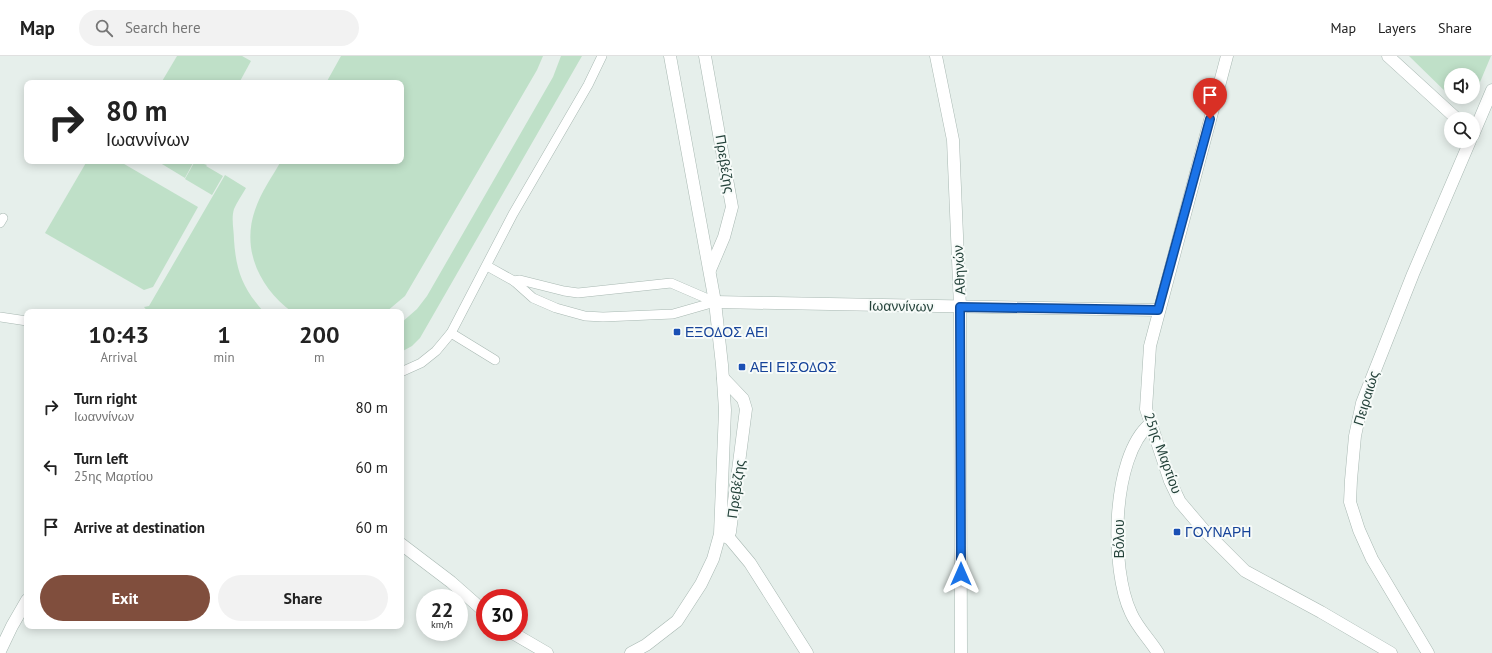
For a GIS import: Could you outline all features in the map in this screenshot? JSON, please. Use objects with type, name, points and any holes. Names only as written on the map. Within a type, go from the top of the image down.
[{"type":"street","name":"Πρεβέζης","points":[[670,56],[715,302],[725,410],[724,535],[750,563],[807,653]]},
{"type":"street","name":"Πρεβέζης","points":[[705,56],[732,207],[729,223],[710,270]]},
{"type":"street","name":"Αθηνών","points":[[936,56],[953,140],[960,307],[961,653]]},
{"type":"street","name":"25ης Μαρτίου","points":[[1227,56],[1158,310],[1150,346],[1146,409],[1150,424],[1170,481],[1180,502],[1228,555],[1245,571],[1321,612],[1391,653]]},
{"type":"street","points":[[1388,56],[1449,112]]},
{"type":"street","points":[[1480,118],[1492,90]]},
{"type":"street","name":"Πειραιώς","points":[[1428,653],[1372,559],[1359,530],[1350,502],[1351,473],[1355,436],[1362,403],[1467,148]]},
{"type":"street","name":"Ιωαννίνων","points":[[715,302],[1158,310]]},
{"type":"street","name":"Πρεβέζης","points":[[723,378],[743,398],[746,409],[730,532],[724,535]]},
{"type":"street","name":"Βόλου","points":[[1150,424],[1138,436],[1132,448],[1125,470],[1119,507],[1119,574],[1131,613],[1158,653]]},
{"type":"street","points":[[630,653],[646,645],[677,621],[701,584],[724,535]]},
{"type":"street","points":[[404,546],[451,582],[476,604]]},
{"type":"street","points":[[0,651],[24,605]]},
{"type":"street","points":[[526,641],[547,653]]},
{"type":"lane","points":[[404,371],[421,363],[436,351],[451,333],[513,214],[588,85],[602,56]]},
{"type":"lane","points":[[487,266],[514,281],[533,298],[556,308],[585,316],[603,317],[680,313],[715,302]]},
{"type":"lane","points":[[514,281],[520,280],[564,292],[578,293],[671,283],[715,302]]},
{"type":"lane","points":[[0,317],[24,321]]},
{"type":"lane","points":[[451,333],[496,360]]},
{"type":"green space","points":[[177,56],[242,56],[251,61],[241,80],[163,80]]},
{"type":"green space","points":[[341,56],[543,56],[537,70],[405,296],[390,309],[289,309],[271,292],[256,267],[252,254],[250,239],[251,225],[257,203],[279,164],[404,164],[404,80],[328,80]]},
{"type":"green space","points":[[561,56],[582,56],[420,338],[412,346],[404,350],[404,320],[417,309],[427,296],[553,77]]},
{"type":"green space","points":[[1409,56],[1491,56],[1480,82],[1480,68],[1444,68],[1444,90]]},
{"type":"green space","points":[[85,164],[124,164],[198,207],[153,287],[144,290],[45,233]]},
{"type":"green space","points":[[162,164],[192,164],[185,178]]},
{"type":"green space","points":[[193,164],[207,165],[206,166],[223,176],[212,195],[185,179]]},
{"type":"green space","points":[[225,175],[246,188],[235,206],[233,213],[235,251],[242,279],[261,309],[146,309],[144,307],[149,306]]},
{"type":"place","name":"ΕΞΟΔΟΣ ΑΕΙ","points":[[677,332]]},
{"type":"place","name":"ΑΕΙ ΕΙΣΟΔΟΣ","points":[[742,367]]},
{"type":"place","name":"ΓΟΥΝΑΡΗ","points":[[1177,532]]},
{"type":"route","points":[[961,574],[960,307],[1158,310],[1210,119]]}]
